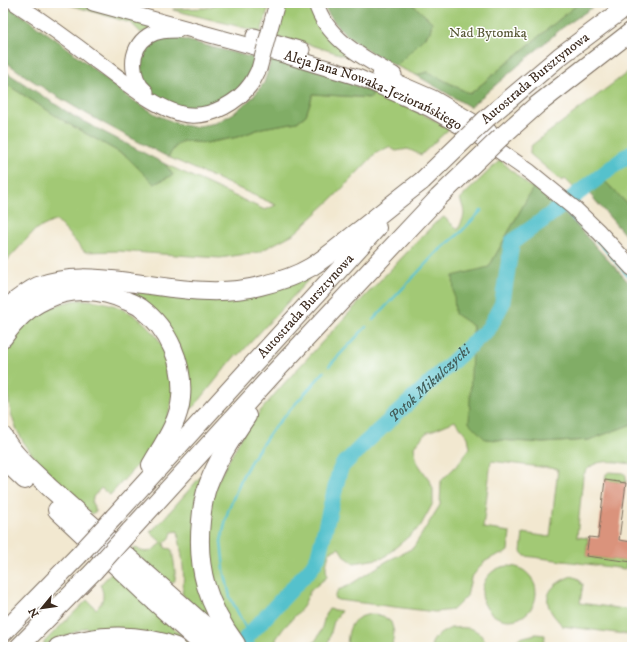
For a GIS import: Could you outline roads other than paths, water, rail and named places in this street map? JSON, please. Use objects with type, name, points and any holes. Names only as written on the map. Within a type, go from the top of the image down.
[{"type":"highway","name":"Autostrada Bursztynowa","points":[[3,633],[78,556],[319,290],[422,181],[486,119],[570,48],[631,3]]},
{"type":"highway","name":"Autostrada Bursztynowa","points":[[20,647],[94,571],[274,373],[438,198],[500,138],[537,105],[632,31]]},
{"type":"highway","points":[[3,310],[19,297],[37,287],[54,281],[72,278],[95,278],[202,291],[235,290],[259,287],[272,283],[310,267],[333,252],[422,181]]},
{"type":"highway","points":[[3,338],[14,322],[27,311],[45,300],[69,292],[95,291],[118,297],[140,307],[159,325],[173,347],[180,372],[181,398],[178,414],[138,490]]},
{"type":"highway","points":[[238,647],[225,629],[214,608],[206,587],[200,562],[199,537],[202,510],[207,486],[218,462],[274,373]]},
{"type":"highway","points":[[3,436],[8,445],[22,461],[229,647]]},
{"type":"highway","points":[[3,459],[143,591],[205,647]]},
{"type":"highway","points":[[58,647],[75,641],[118,636],[144,638],[176,647]]},
{"type":"main road","points":[[15,3],[133,89],[158,104],[174,111],[190,115],[210,113],[227,106],[241,96],[251,84],[259,69],[277,3]]},
{"type":"main road","name":"Aleja Jana Nowaka-Jeziorańskiego","points":[[93,3],[284,55],[360,78],[430,109],[482,138],[530,172],[555,186]]},
{"type":"main road","name":"Aleja Jana Nowaka-Jeziorańskiego","points":[[129,3],[280,43],[363,68],[433,98],[487,129],[534,163],[555,186],[632,253]]},
{"type":"main road","points":[[316,3],[319,13],[336,38],[363,57],[433,98]]},
{"type":"main road","points":[[158,104],[141,88],[135,77],[133,66],[134,56],[138,47],[147,37],[160,31],[191,30]]},
{"type":"main road","name":"Aleja Jana Nowaka-Jeziorańskiego","points":[[588,215],[632,268]]},
{"type":"waterway","name":"Potok Mikulczycki","points":[[246,638],[312,567],[318,557],[342,466],[489,328],[502,304],[512,242],[632,152]]},
{"type":"waterway","points":[[560,207],[600,244],[632,281]]},
{"type":"waterway","points":[[373,320],[436,253],[459,234],[482,210]]},
{"type":"waterway","points":[[329,366],[366,327]]},
{"type":"waterway","points":[[249,635],[230,597],[224,570],[221,541],[228,511],[242,477],[252,459],[272,430],[324,372]]},
{"type":"waterway","points":[[248,636],[256,647]]},
{"type":"park label","name":"Nad Bytomką","points":[[488,33]]}]
